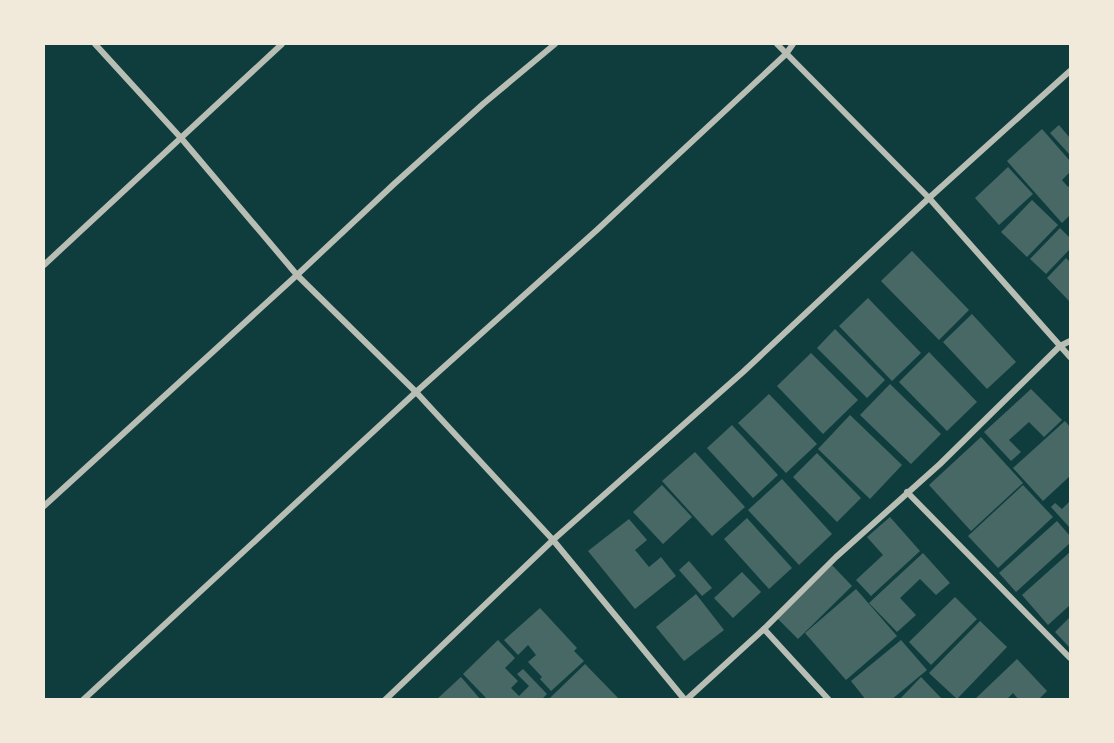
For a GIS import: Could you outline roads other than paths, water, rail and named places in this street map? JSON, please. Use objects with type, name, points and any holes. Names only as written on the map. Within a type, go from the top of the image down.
[{"type":"street","points":[[95,44],[181,138],[297,275],[416,392],[553,540],[686,699],[764,629],[836,557],[940,464],[1060,346],[1071,341]]},
{"type":"street","points":[[44,265],[282,44]]},
{"type":"street","points":[[44,506],[394,184],[483,104],[555,44]]},
{"type":"street","points":[[777,44],[929,198],[1071,357]]},
{"type":"street","points":[[83,699],[416,392],[598,229],[786,54],[793,44]]},
{"type":"street","points":[[385,699],[553,540],[743,372],[929,198],[1071,71]]},
{"type":"street","points":[[907,492],[1071,658]]},
{"type":"street","points":[[764,629],[829,699]]}]
